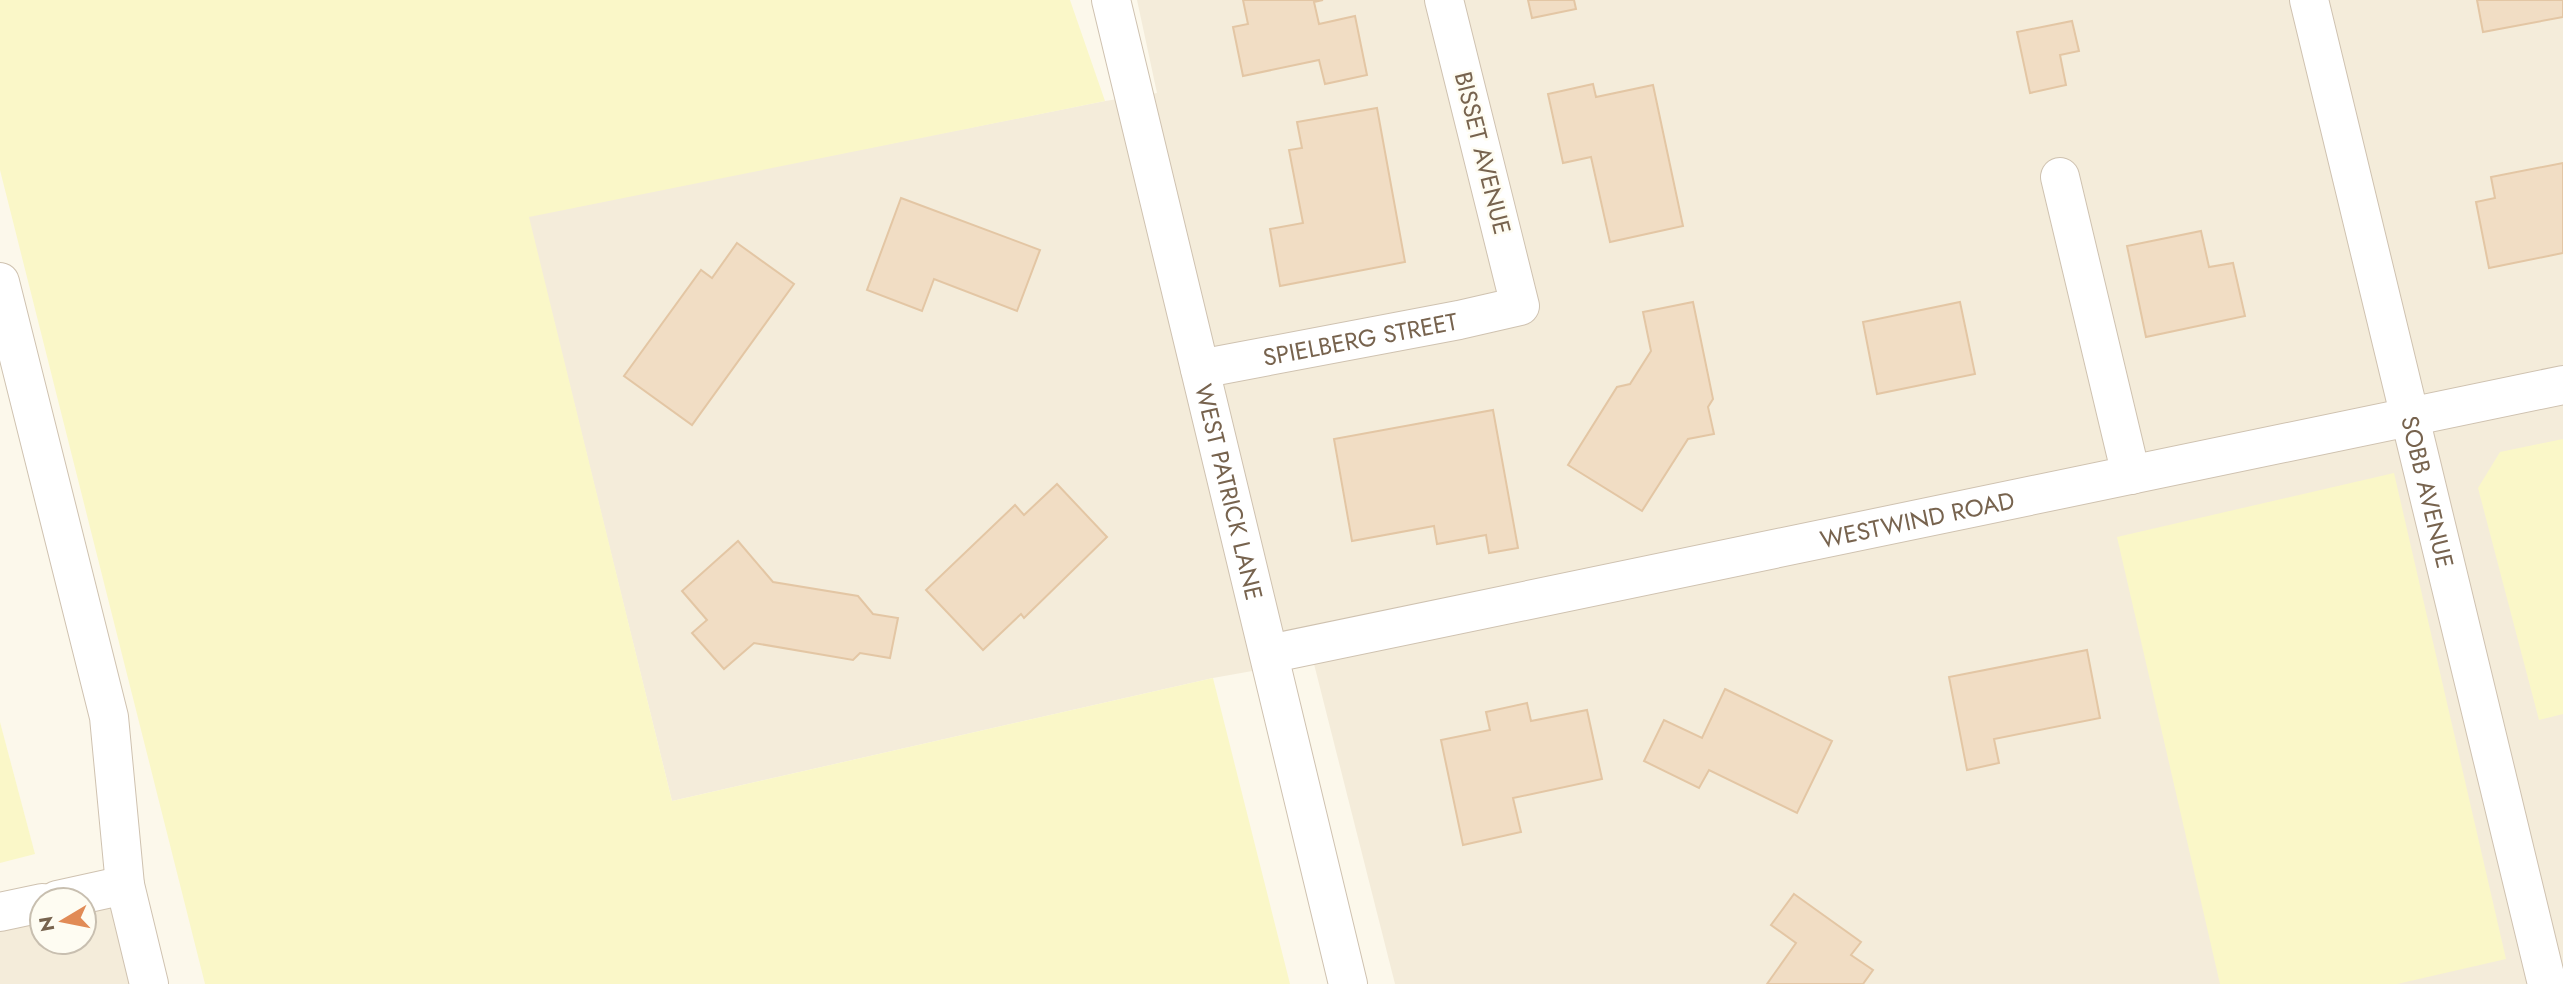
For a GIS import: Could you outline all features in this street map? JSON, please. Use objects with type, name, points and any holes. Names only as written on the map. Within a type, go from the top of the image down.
[{"type":"street","name":"WEST PATRICK LANE","points":[[1111,0],[1348,984]]},
{"type":"street","name":"BISSET AVENUE","points":[[1444,0],[1520,306]]},
{"type":"street","name":"SOBB AVENUE","points":[[2309,0],[2547,984]]},
{"type":"street","points":[[2060,177],[2131,475]]},
{"type":"street","points":[[0,282],[110,717],[125,885],[149,984]]},
{"type":"street","name":"SPIELBERG STREET","points":[[1200,369],[1520,306]]},
{"type":"street","name":"WESTWIND ROAD","points":[[1269,654],[2563,386]]},
{"type":"street","points":[[98,891],[125,885]]},
{"type":"street","points":[[0,912],[28,906]]},
{"type":"shaded area","points":[[1137,0],[2563,0],[2563,984],[1395,984],[1313,660],[1213,678],[672,801],[528,216],[1105,101],[1157,93]]},
{"type":"shaded area","points":[[125,885],[149,984],[0,984],[0,912],[28,906],[28,956],[98,956],[98,895]]},
{"type":"sand","points":[[0,0],[1070,0],[1105,101],[529,217],[672,801],[1213,678],[1290,984],[205,984],[0,170]]},
{"type":"sand","points":[[2563,439],[2563,714],[2539,720],[2478,488],[2500,452]]},
{"type":"sand","points":[[2394,473],[2506,959],[2397,984],[2220,984],[2117,537]]},
{"type":"sand","points":[[0,722],[35,854],[0,863]]},
{"type":"building","points":[[1243,0],[1323,0],[1314,2],[1319,24],[1355,16],[1367,75],[1325,84],[1319,60],[1243,76],[1233,27],[1248,24]]},
{"type":"building","points":[[1528,0],[1574,0],[1576,9],[1532,18]]},
{"type":"building","points":[[2477,0],[2563,0],[2563,17],[2483,32]]},
{"type":"building","points":[[2072,21],[2079,51],[2060,55],[2066,85],[2030,93],[2017,32]]},
{"type":"building","points":[[1593,84],[1596,97],[1653,85],[1683,226],[1610,242],[1591,157],[1563,163],[1548,94]]},
{"type":"building","points":[[1377,108],[1405,262],[1280,286],[1270,229],[1303,223],[1289,150],[1302,148],[1297,122]]},
{"type":"building","points":[[2563,163],[2563,253],[2489,268],[2476,202],[2495,198],[2491,177]]},
{"type":"building","points":[[901,198],[1040,250],[1017,311],[934,279],[922,311],[867,290]]},
{"type":"building","points":[[2201,231],[2209,267],[2233,263],[2245,316],[2146,337],[2127,246]]},
{"type":"building","points":[[737,243],[794,284],[692,425],[624,376],[701,270],[712,278]]},
{"type":"building","points":[[1693,302],[1713,399],[1708,407],[1714,434],[1688,439],[1642,511],[1568,465],[1617,387],[1630,384],[1651,351],[1643,312]]},
{"type":"building","points":[[1960,302],[1975,374],[1877,394],[1863,322]]},
{"type":"building","points":[[1493,410],[1518,548],[1489,553],[1486,535],[1437,544],[1434,526],[1352,541],[1334,439]]},
{"type":"building","points":[[1057,484],[1107,537],[1024,618],[1021,614],[983,650],[926,590],[1015,505],[1024,515]]},
{"type":"building","points":[[738,541],[773,582],[858,596],[873,614],[898,618],[890,658],[860,653],[853,660],[754,643],[724,669],[692,633],[707,620],[682,591]]},
{"type":"building","points":[[2087,650],[2100,718],[1994,739],[1999,763],[1967,770],[1949,677]]},
{"type":"building","points":[[1725,689],[1832,741],[1797,813],[1709,770],[1699,788],[1644,761],[1664,720],[1702,738]]},
{"type":"building","points":[[1527,703],[1531,721],[1587,710],[1602,779],[1513,798],[1521,832],[1463,845],[1441,740],[1490,730],[1486,712]]},
{"type":"building","points":[[1794,894],[1861,942],[1851,955],[1873,970],[1863,984],[1767,984],[1796,943],[1771,925]]}]
